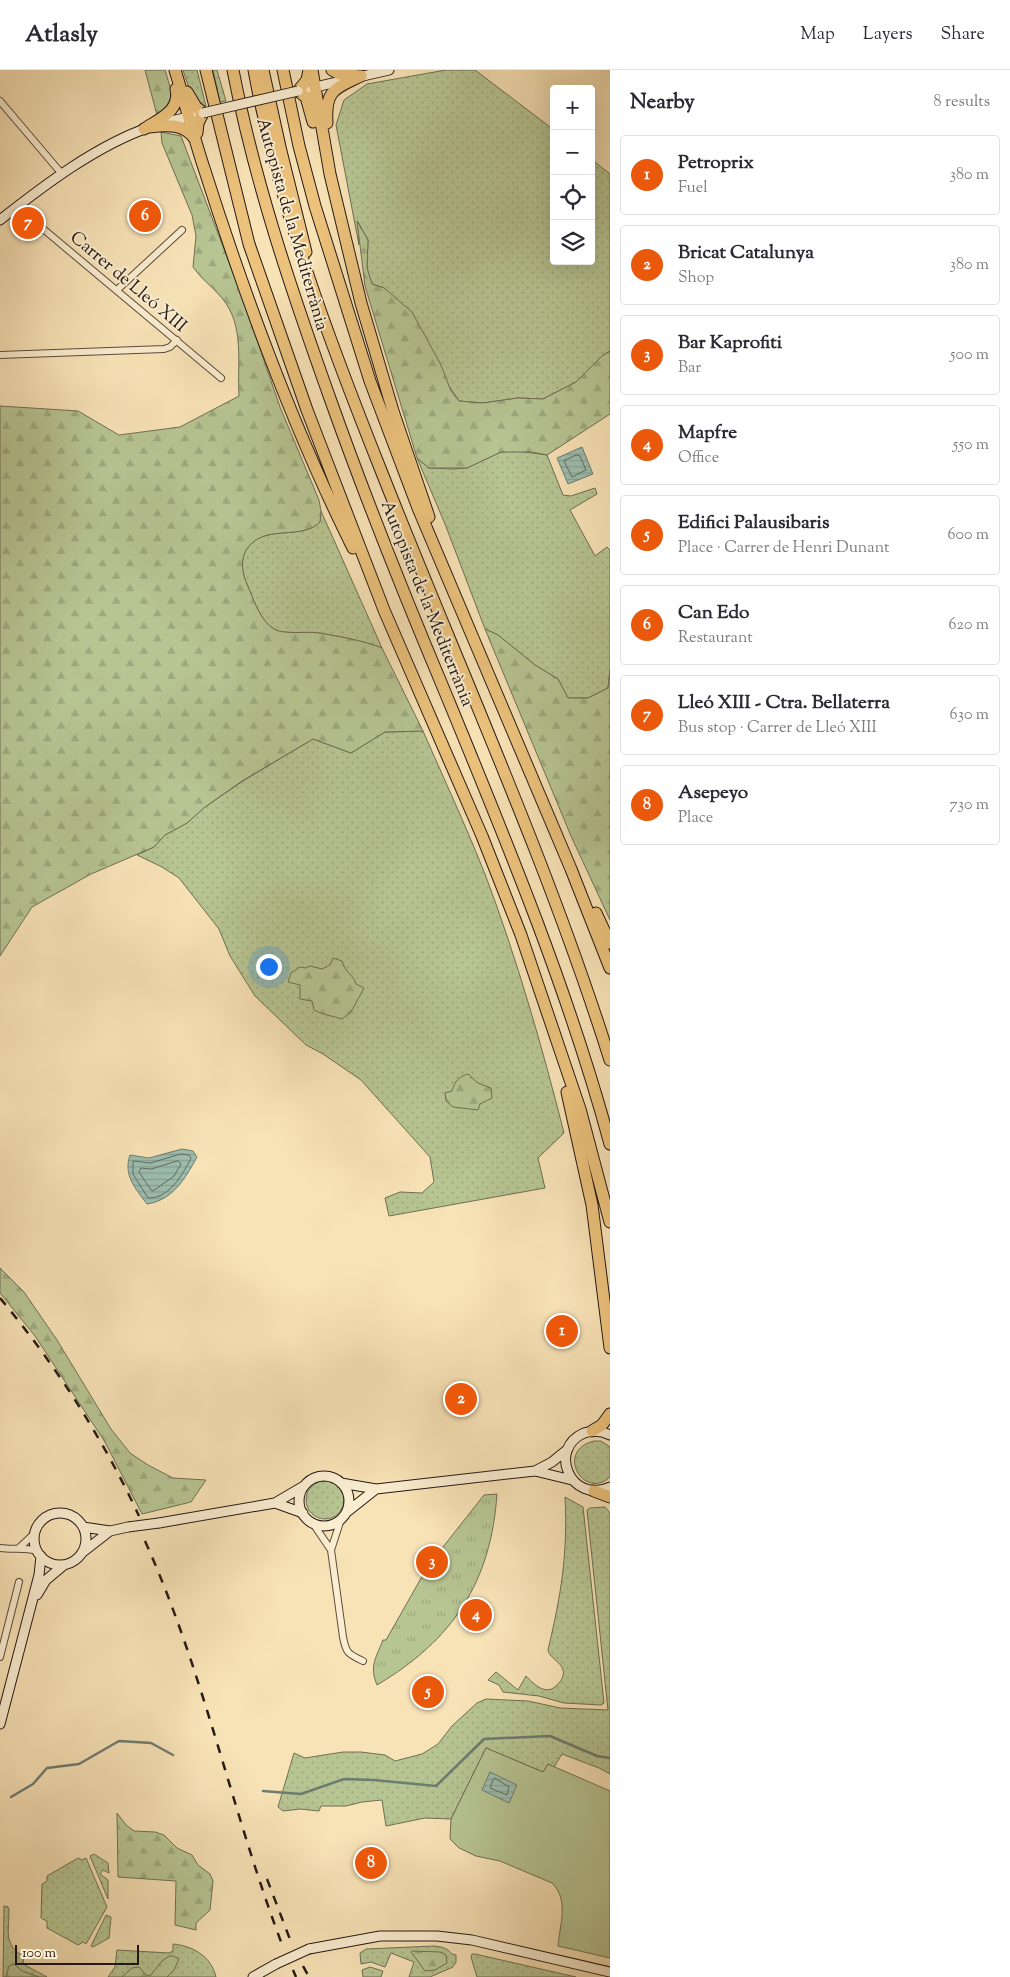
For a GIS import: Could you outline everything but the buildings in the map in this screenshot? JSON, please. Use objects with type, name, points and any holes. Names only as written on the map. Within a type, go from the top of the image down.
[{"type":"highway","points":[[175,70],[192,102],[203,113],[198,123],[198,146]]},
{"type":"highway","points":[[175,70],[198,146],[251,304],[291,410],[342,526],[384,610]]},
{"type":"highway","points":[[147,128],[175,107],[178,94],[175,70]]},
{"type":"highway","points":[[206,70],[249,244],[307,410],[384,610],[482,836],[540,988],[580,1109],[610,1222]]},
{"type":"highway","name":"Autopista de la Mediterrània","points":[[233,70],[250,145],[310,345],[387,553],[487,793],[532,909],[575,1028],[610,1144]]},
{"type":"highway","name":"Autopista de la Mediterrània","points":[[254,70],[280,182],[316,303],[404,528],[551,891],[610,1060]]},
{"type":"highway","points":[[263,70],[282,156],[302,230],[316,303]]},
{"type":"highway","points":[[283,70],[307,177],[356,339],[386,425],[442,565],[571,869],[610,968]]},
{"type":"highway","points":[[310,70],[339,216],[361,303],[393,411],[421,491],[442,565]]},
{"type":"highway","points":[[310,70],[307,80],[298,91],[304,94],[308,102],[325,175],[339,216]]},
{"type":"highway","points":[[332,70],[340,74],[361,76]]},
{"type":"highway","points":[[330,174],[326,114],[328,98],[334,90],[361,76]]},
{"type":"highway","points":[[147,128],[179,126],[192,135],[198,146]]},
{"type":"highway","points":[[571,869],[593,906],[610,943]]},
{"type":"highway","points":[[540,988],[568,1096],[592,1205],[610,1348]]},
{"type":"highway","points":[[592,1431],[602,1425],[610,1414]]},
{"type":"highway","points":[[594,1491],[610,1497]]},
{"type":"street","points":[[0,220],[62,174],[102,150],[147,128],[203,113],[389,70]]},
{"type":"street","points":[[0,101],[62,174]]},
{"type":"street","name":"Carrer de Lleó XIII","points":[[17,207],[221,378]]},
{"type":"street","points":[[117,290],[182,230]]},
{"type":"street","points":[[0,355],[164,349],[170,347],[177,340]]},
{"type":"street","points":[[534,1471],[552,1462],[568,1449],[578,1437],[592,1431],[610,1435]]},
{"type":"street","points":[[568,1449],[566,1464],[572,1480]]},
{"type":"street","points":[[83,1527],[110,1531],[275,1503],[304,1486],[312,1479],[323,1476],[332,1477],[341,1483],[376,1489],[534,1471],[572,1480],[581,1487],[594,1491],[610,1487]]},
{"type":"street","points":[[341,1483],[349,1496],[349,1506],[332,1550],[345,1649],[363,1661]]},
{"type":"street","points":[[303,1513],[300,1500],[304,1486]]},
{"type":"street","points":[[312,1522],[327,1526],[344,1516],[376,1489]]},
{"type":"street","points":[[275,1503],[303,1513],[312,1522],[332,1550]]},
{"type":"street","points":[[0,1548],[13,1550],[19,1548],[35,1533],[43,1520],[56,1514],[70,1516],[83,1527],[86,1540],[82,1553]]},
{"type":"street","points":[[32,1604],[46,1580],[64,1565],[75,1560],[110,1531]]},
{"type":"street","points":[[0,1724],[39,1575],[39,1554],[34,1540],[35,1533]]},
{"type":"street","points":[[19,1548],[39,1554],[51,1564],[64,1565]]},
{"type":"street","points":[[0,1657],[19,1582]]},
{"type":"street","points":[[253,1977],[309,1949],[380,1936],[409,1935],[451,1937],[610,1972]]},
{"type":"green space","points":[[145,70],[165,70],[169,84],[170,101],[168,106],[157,115]]},
{"type":"green space","points":[[183,70],[197,70],[206,106],[197,101],[188,86]]},
{"type":"green space","points":[[213,70],[217,70],[226,101],[220,102]]},
{"type":"green space","points":[[446,70],[475,70],[550,127],[550,265],[595,265],[595,162],[610,174],[610,351],[602,356],[576,382],[543,399],[518,398],[483,403],[459,401],[384,288],[372,284],[367,268],[368,240],[358,222],[359,245],[336,125],[344,100],[367,84]]},
{"type":"green space","points":[[161,132],[181,136],[241,294],[280,407],[319,500],[320,522],[313,527],[257,539],[244,553],[242,563],[245,579],[254,602],[265,621],[278,631],[319,633],[382,648],[423,731],[385,732],[351,753],[313,739],[242,781],[205,807],[187,823],[165,835],[154,847],[91,874],[32,907],[0,956],[0,406],[78,411],[119,435],[180,427],[239,396],[238,345],[234,320],[222,298],[193,267],[196,236],[192,215],[162,143]]},
{"type":"green space","points":[[357,221],[368,240],[367,268],[372,284],[384,288],[412,312],[441,365],[451,391],[459,401],[483,403],[518,398],[543,399],[576,382],[602,356],[610,351],[610,414],[547,455],[532,452],[501,452],[467,468],[429,468],[417,458],[365,286]]},
{"type":"green space","points":[[517,451],[547,455],[563,495],[571,496],[595,488],[597,494],[570,510],[595,556],[607,547],[610,550],[610,670],[608,688],[588,698],[568,698],[558,679],[535,665],[498,635],[485,629],[445,524],[417,458],[429,468],[467,468],[501,452]]},
{"type":"green space","points":[[321,511],[382,648],[319,633],[278,631],[265,621],[254,602],[245,579],[242,563],[244,553],[257,539],[313,527],[320,522]]},
{"type":"green space","points":[[485,629],[498,635],[535,665],[558,679],[568,698],[588,698],[608,688],[610,670],[610,920],[571,836]]},
{"type":"green space","points":[[423,731],[470,838],[497,906],[528,1003],[564,1133],[538,1158],[545,1188],[389,1216],[385,1198],[400,1192],[422,1193],[434,1182],[430,1157],[361,1080],[323,1054],[306,1045],[255,996],[230,956],[219,929],[179,878],[137,855],[154,847],[165,835],[187,823],[205,807],[243,781],[313,739],[351,753],[385,732]]},
{"type":"green space","points":[[333,958],[342,961],[356,984],[364,988],[351,1012],[342,1019],[314,1010],[312,1001],[300,999],[300,985],[288,982],[291,973],[300,967],[306,968],[310,966],[322,969],[330,965]]},
{"type":"green space","points":[[468,1074],[478,1083],[491,1088],[492,1098],[480,1104],[478,1110],[453,1107],[446,1101],[445,1093],[452,1091],[457,1080]]},
{"type":"green space","points":[[0,1268],[24,1292],[57,1340],[111,1429],[130,1453],[173,1478],[206,1480],[191,1502],[142,1514],[105,1442],[35,1336],[0,1293]]},
{"type":"green space","points":[[594,1441],[601,1441],[610,1447],[610,1477],[600,1483],[591,1483],[583,1479],[577,1472],[575,1463],[576,1454],[582,1446]]},
{"type":"green space","points":[[325,1481],[339,1486],[344,1500],[339,1514],[325,1519],[311,1514],[306,1500],[311,1486]]},
{"type":"green space","points":[[497,1494],[493,1526],[486,1555],[476,1581],[463,1606],[447,1628],[427,1649],[377,1685],[374,1667],[383,1640],[386,1640],[428,1566],[484,1495]]},
{"type":"green space","points":[[565,1497],[583,1507],[604,1703],[601,1705],[564,1703],[539,1696],[503,1692],[499,1685],[488,1680],[496,1672],[518,1690],[526,1676],[540,1688],[548,1690],[556,1686],[563,1677],[562,1668],[548,1650],[557,1611],[564,1556]]},
{"type":"green space","points":[[605,1507],[610,1513],[610,1774],[562,1754],[554,1767],[548,1764],[543,1772],[486,1748],[451,1819],[425,1818],[386,1826],[382,1800],[346,1806],[321,1806],[319,1811],[300,1809],[283,1811],[278,1807],[294,1753],[305,1758],[343,1752],[361,1752],[385,1755],[395,1761],[422,1754],[438,1744],[452,1726],[477,1703],[486,1699],[528,1701],[560,1708],[608,1710],[587,1510]]},
{"type":"green space","points":[[486,1748],[543,1772],[548,1764],[610,1791],[610,1958],[558,1946],[562,1904],[557,1889],[552,1883],[500,1861],[476,1856],[459,1848],[450,1839],[451,1819]]},
{"type":"green space","points":[[117,1813],[126,1825],[134,1831],[155,1832],[164,1835],[177,1848],[192,1855],[198,1865],[210,1874],[213,1881],[210,1910],[196,1923],[196,1930],[175,1925],[176,1881],[118,1877]]},
{"type":"green space","points":[[94,1854],[108,1863],[109,1873],[103,1870],[100,1874],[108,1880],[108,1899],[90,1856]]},
{"type":"green space","points":[[78,1858],[82,1860],[86,1858],[107,1907],[86,1944],[83,1942],[78,1945],[47,1928],[47,1921],[41,1918],[42,1884],[47,1881],[47,1876]]},
{"type":"green space","points":[[4,1906],[8,1907],[9,1910],[8,1931],[10,1942],[17,1952],[24,1957],[23,1964],[47,1977],[3,1977]]},
{"type":"green space","points":[[106,1915],[111,1917],[109,1938],[93,1947],[91,1946]]},
{"type":"green space","points":[[173,1944],[187,1947],[200,1953],[210,1963],[216,1977],[108,1977],[115,1967],[117,1950],[169,1953],[173,1951]]},
{"type":"green space","points":[[434,1946],[444,1948],[456,1955],[456,1962],[453,1967],[430,1977],[409,1977],[414,1962],[391,1953],[385,1967],[371,1962],[361,1964],[360,1953],[366,1949]]},
{"type":"green space","points":[[411,1952],[440,1952],[446,1955],[447,1963],[435,1970],[425,1971]]},
{"type":"green space","points":[[472,1954],[576,1977],[477,1977],[471,1957]]},
{"type":"green space","points":[[169,1956],[179,1959],[174,1970],[167,1977],[122,1977],[132,1968],[139,1967],[146,1975],[150,1976],[162,1961]]},
{"type":"green space","points":[[14,1964],[22,1971],[39,1977],[6,1977],[9,1966]]},
{"type":"green space","points":[[370,1967],[383,1971],[381,1977],[363,1977],[362,1970]]},
{"type":"water","points":[[582,447],[593,474],[568,484],[557,458]]},
{"type":"water","points":[[182,1149],[193,1151],[197,1157],[188,1173],[171,1193],[156,1202],[147,1204],[131,1181],[128,1169],[130,1155],[149,1158]]},
{"type":"water","points":[[490,1772],[517,1785],[509,1803],[482,1790]]},
{"type":"waterway","points":[[263,1791],[301,1794],[344,1779],[436,1786],[484,1739],[550,1736],[597,1756],[610,1758]]},
{"type":"waterway","points":[[11,1797],[33,1784],[47,1768],[79,1764],[119,1741],[151,1743],[173,1755]]},
{"type":"railway","points":[[0,1298],[40,1349],[77,1402],[110,1458],[139,1516]]},
{"type":"railway","points":[[145,1541],[184,1641],[248,1845],[283,1947]]},
{"type":"railway","points":[[267,1879],[291,1942]]},
{"type":"railway","points":[[303,1966],[309,1977]]},
{"type":"railway","points":[[293,1970],[296,1977]]},
{"type":"place","name":"Can Edo","points":[[145,216]]},
{"type":"place","name":"Lleó XIII - Ctra. Bellaterra","points":[[28,223]]},
{"type":"place","name":"Petroprix","points":[[562,1331]]},
{"type":"place","name":"Bricat Catalunya","points":[[461,1399]]},
{"type":"place","name":"Bar Kaprofiti","points":[[432,1562]]},
{"type":"place","name":"Mapfre","points":[[476,1615]]},
{"type":"place","name":"Edifici Palausibaris","points":[[428,1692]]},
{"type":"place","name":"Asepeyo","points":[[371,1863]]}]
